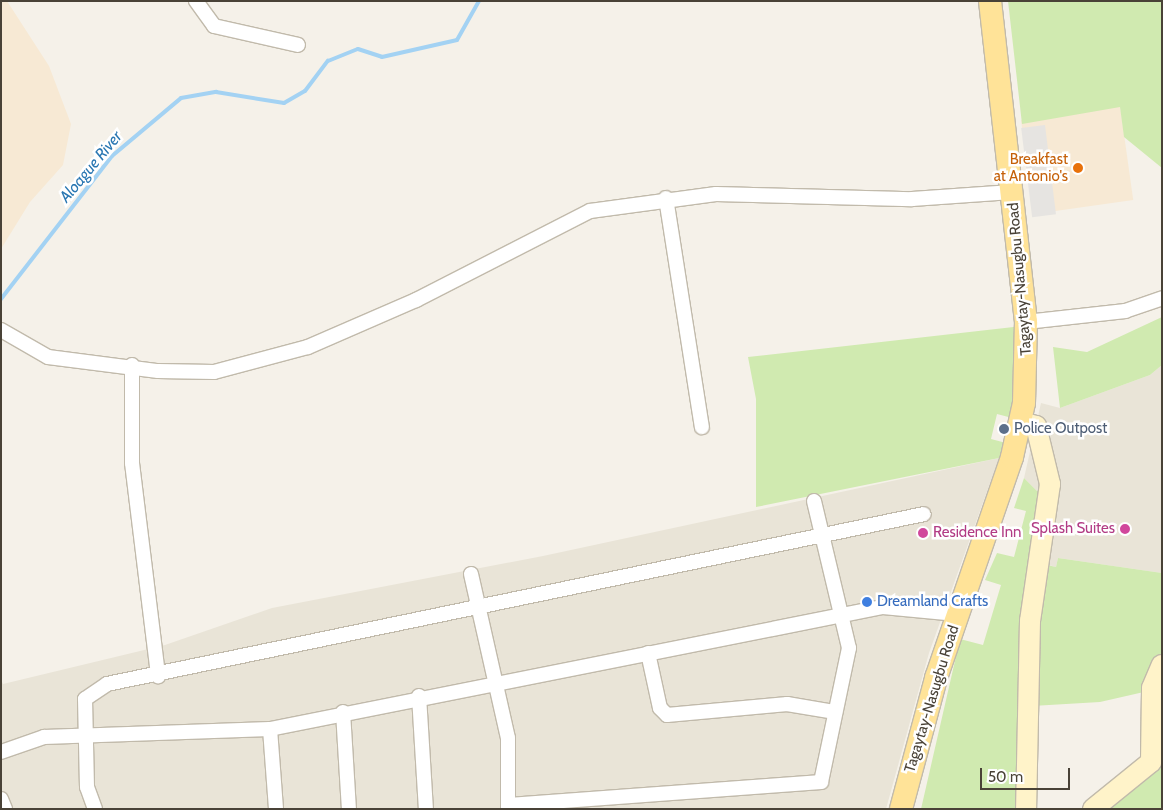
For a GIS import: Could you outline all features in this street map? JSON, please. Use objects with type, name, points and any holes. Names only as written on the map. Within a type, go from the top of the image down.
[{"type":"main road","name":"Tagaytay-Nasugbu Road","points":[[901,809],[957,614],[1021,422],[1026,322],[990,1]]},
{"type":"street","points":[[199,3],[214,26],[298,45]]},
{"type":"street","points":[[1,330],[48,357],[132,365],[158,371],[214,372],[262,362],[416,300],[590,211],[666,198],[716,194],[912,198],[1012,192]]},
{"type":"street","points":[[666,198],[702,427]]},
{"type":"street","points":[[1026,322],[1117,313],[1162,298]]},
{"type":"street","points":[[132,365],[132,463],[158,676]]},
{"type":"street","points":[[1021,422],[1036,426],[1050,484],[1030,621],[1026,809]]},
{"type":"street","points":[[471,574],[508,738],[508,807],[821,782],[835,712],[849,662],[824,537],[814,501]]},
{"type":"street","points":[[94,809],[87,787],[85,699],[107,684],[158,676],[478,607],[824,537],[924,514]]},
{"type":"street","points":[[1,752],[44,737],[270,729],[419,696],[904,605],[957,614]]},
{"type":"street","points":[[648,653],[660,708],[667,715],[787,704],[835,712]]},
{"type":"street","points":[[1093,809],[1151,762],[1152,688],[1162,664]]},
{"type":"street","points":[[419,696],[426,809]]},
{"type":"street","points":[[343,712],[349,809]]},
{"type":"street","points":[[270,729],[276,809]]},
{"type":"street","points":[[1,799],[5,809]]},
{"type":"shaded area","points":[[1,1],[7,1],[49,66],[71,124],[63,165],[30,202],[1,249]]},
{"type":"shaded area","name":"Breakfast at Antonio's","points":[[1120,106],[1133,200],[1034,214],[1021,120]]},
{"type":"shaded area","points":[[1045,125],[1056,214],[1032,217],[1021,128]]},
{"type":"shaded area","points":[[1162,365],[1162,573],[1058,558],[1056,567],[1034,561],[1046,486],[1037,491],[1024,478],[1041,403],[1060,408],[1150,375]]},
{"type":"shaded area","points":[[999,458],[929,653],[886,809],[1,809],[1,680],[3,684],[165,645],[272,608],[543,556]]},
{"type":"green space","points":[[1008,1],[1162,1],[1162,168],[1124,137],[1120,107],[1022,124]]},
{"type":"green space","points":[[1162,317],[1162,365],[1150,375],[1060,408],[1053,347],[1087,352]]},
{"type":"green space","points":[[1022,326],[1016,419],[997,414],[991,439],[1010,444],[999,458],[756,507],[756,399],[748,357]]},
{"type":"green space","points":[[1024,478],[1037,491],[1047,485],[1022,809],[921,809],[960,639],[983,645],[1001,585],[985,580],[997,553],[1014,557],[1026,511],[1014,508]]},
{"type":"green space","points":[[1058,558],[1162,573],[1162,809],[1094,809],[1145,764],[1157,689],[1100,702],[1032,706],[1047,565],[1056,567]]},
{"type":"waterway","name":"Aloague River","points":[[1,299],[112,156],[181,98],[216,92],[284,103],[305,91],[328,61],[358,49],[382,57],[457,40],[479,1]]},
{"type":"place","name":"Breakfast at Antonio's","points":[[1078,168]]},
{"type":"place","name":"Police Outpost","points":[[1004,429]]},
{"type":"place","name":"Splash Suites","points":[[1125,529]]},
{"type":"place","name":"Residence Inn","points":[[923,533]]},
{"type":"place","name":"Dreamland Crafts","points":[[867,602]]}]
